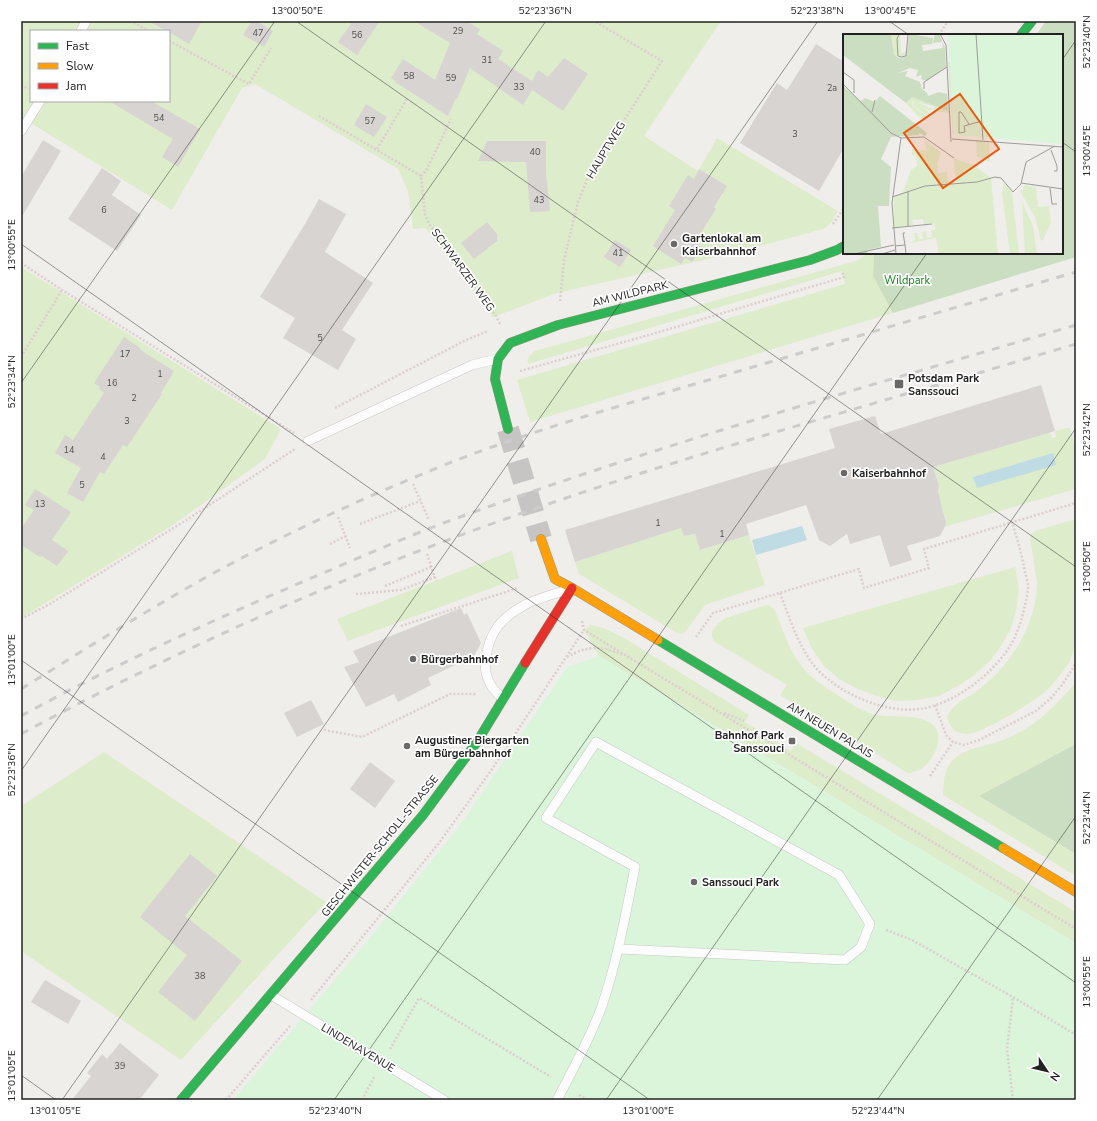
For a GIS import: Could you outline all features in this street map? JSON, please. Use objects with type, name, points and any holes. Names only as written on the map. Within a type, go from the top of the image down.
[{"type":"street","points":[[1022,34],[1032,21]]},
{"type":"street","name":"AM WILDPARK","points":[[508,429],[495,378],[498,359],[510,343],[558,325],[806,261],[843,247]]},
{"type":"street","points":[[541,539],[555,579],[572,588]]},
{"type":"street","name":"GESCHWISTER-SCHOLL-STRASSE","points":[[181,1100],[423,815],[477,742],[572,588]]},
{"type":"street","name":"AM NEUEN PALAIS","points":[[572,588],[1076,892]]},
{"type":"lane","points":[[82,30],[86,21]]},
{"type":"lane","points":[[21,131],[39,102]]},
{"type":"lane","points":[[308,441],[472,365],[498,359]]},
{"type":"lane","points":[[502,700],[492,687],[487,677],[485,665],[487,646],[493,633],[507,616],[524,605],[572,588]]},
{"type":"lane","points":[[557,1100],[588,1039],[602,1007],[618,949],[635,867],[546,818],[596,742],[839,876],[870,924],[862,947],[845,960],[618,949]]},
{"type":"lane","name":"LINDENAVENUE","points":[[271,995],[444,1100]]},
{"type":"path","points":[[130,21],[147,30]]},
{"type":"path","name":"HAUPTWEG","points":[[558,325],[564,260],[578,202],[589,175],[662,61],[594,21]]},
{"type":"path","points":[[941,34],[948,21]]},
{"type":"path","points":[[170,43],[249,84],[272,48]]},
{"type":"path","points":[[21,85],[30,90]]},
{"type":"path","points":[[377,149],[408,99]]},
{"type":"path","points":[[319,116],[421,176],[426,171],[451,119]]},
{"type":"path","name":"SCHWARZER WEG","points":[[421,176],[425,214],[429,224],[496,316],[501,326]]},
{"type":"path","points":[[21,263],[62,290],[308,441],[188,519],[50,604],[21,619]]},
{"type":"path","points":[[21,357],[62,290]]},
{"type":"path","points":[[333,409],[466,340],[494,329]]},
{"type":"path","points":[[291,431],[298,427]]},
{"type":"path","points":[[413,484],[429,520]]},
{"type":"path","points":[[360,524],[420,501]]},
{"type":"path","points":[[697,635],[713,613],[859,569],[864,588],[929,568],[924,549],[1076,503]]},
{"type":"path","points":[[338,517],[350,548]]},
{"type":"path","points":[[780,593],[802,647],[822,674],[835,684],[850,694],[867,702],[882,706],[920,709],[935,705],[970,688],[1000,660],[1012,642],[1020,624],[1028,586],[1024,565],[1012,522]]},
{"type":"path","points":[[330,544],[346,536]]},
{"type":"path","points":[[427,554],[436,581]]},
{"type":"path","points":[[385,586],[431,567]]},
{"type":"path","points":[[356,594],[401,590],[435,577]]},
{"type":"path","points":[[401,626],[518,588]]},
{"type":"path","points":[[580,616],[584,630],[1076,928]]},
{"type":"path","points":[[226,1100],[393,901],[439,843],[490,772],[584,630]]},
{"type":"path","points":[[565,658],[577,652],[594,648],[604,648],[632,658]]},
{"type":"path","points":[[935,705],[946,735],[953,742],[964,745],[979,740],[1036,711],[1050,699],[1062,685],[1076,662]]},
{"type":"path","points":[[324,730],[362,737],[450,694],[474,694],[502,700]]},
{"type":"path","points":[[717,710],[751,724]]},
{"type":"path","points":[[930,777],[953,742]]},
{"type":"path","points":[[870,924],[912,940],[1013,997],[1076,1035]]},
{"type":"path","points":[[1013,997],[1007,1049],[1013,1100]]},
{"type":"path","points":[[362,1100],[419,998],[588,1100]]},
{"type":"green space","points":[[21,21],[721,21],[644,136],[698,171],[717,138],[838,211],[831,223],[823,229],[730,254],[557,293],[493,317],[425,228],[413,229],[408,191],[398,169],[255,84],[242,88],[172,210],[29,122],[21,136]]},
{"type":"green space","name":"Wildpark","points":[[1046,21],[1076,21],[1076,257],[893,313],[873,276],[874,254],[1063,254],[1063,34],[1037,34]]},
{"type":"green space","points":[[866,254],[874,254],[873,276],[893,313],[530,422],[517,380],[845,284],[842,271],[528,364],[529,356],[535,351],[856,261]]},
{"type":"green space","points":[[21,267],[281,429],[265,459],[173,525],[21,618]]},
{"type":"green space","points":[[1070,428],[1076,449],[1076,489],[944,527],[938,491],[939,486],[933,467],[1050,432],[1052,438],[1056,437],[1055,431]]},
{"type":"green space","points":[[1076,519],[1076,643],[1070,661],[1047,690],[1021,709],[974,733],[963,734],[956,732],[950,725],[947,718],[950,712],[956,704],[978,690],[990,680],[1010,657],[1026,631],[1035,602],[1037,583],[1030,538],[1031,534],[1035,531]]},
{"type":"green space","points":[[681,528],[684,536],[695,534],[701,550],[749,535],[765,585],[705,605],[686,631],[682,634],[677,633],[579,574],[575,562]]},
{"type":"green space","points":[[512,551],[519,578],[348,641],[337,619]]},
{"type":"green space","points":[[1015,567],[1019,589],[1016,611],[1011,628],[1001,646],[990,661],[973,676],[939,696],[917,700],[896,701],[858,689],[839,679],[824,666],[812,649],[803,628]]},
{"type":"green space","points":[[768,605],[775,611],[790,648],[800,665],[814,679],[848,702],[867,712],[884,716],[916,718],[924,720],[935,727],[938,732],[937,748],[932,758],[922,769],[909,774],[780,695],[787,685],[715,642],[713,639],[712,632],[714,628],[726,618]]},
{"type":"green space","points":[[591,625],[604,628],[624,638],[749,715],[745,722],[791,751],[796,743],[1076,912],[1076,943],[599,656],[584,630]]},
{"type":"green space","name":"Sanssouci Park","points":[[599,656],[1076,943],[1076,1100],[233,1100],[369,939],[460,825],[567,667]]},
{"type":"green space","points":[[1076,682],[1076,744],[979,796],[1076,854],[1076,876],[943,795],[945,773],[952,761],[962,753],[1000,741],[1023,731],[1051,709]]},
{"type":"green space","points":[[1076,744],[1076,854],[979,796]]},
{"type":"green space","points":[[104,752],[326,902],[181,1060],[21,951],[21,806]]},
{"type":"water","points":[[1053,453],[1056,465],[977,488],[973,477]]},
{"type":"water","points":[[802,526],[807,540],[756,555],[752,540]]},
{"type":"building","points":[[148,21],[202,21],[189,44],[170,33],[170,30],[165,30]]},
{"type":"building","points":[[252,21],[256,21],[273,31],[264,47],[243,35]]},
{"type":"building","points":[[353,21],[380,21],[357,55],[338,42]]},
{"type":"building","points":[[414,21],[466,21],[480,29],[477,34],[503,51],[498,59],[532,81],[538,70],[548,77],[564,58],[588,74],[563,111],[532,90],[523,105],[470,68],[448,116],[391,78],[403,59],[435,80],[450,43]]},
{"type":"building","points":[[816,44],[843,61],[843,150],[819,191],[740,143],[777,83],[787,90]]},
{"type":"building","points":[[111,102],[153,102],[200,129],[178,167],[162,157],[173,139]]},
{"type":"building","points":[[366,104],[387,117],[374,137],[354,125]]},
{"type":"building","points":[[43,140],[61,151],[21,218],[21,177]]},
{"type":"building","points":[[487,141],[546,141],[546,173],[550,211],[530,212],[526,162],[478,161]]},
{"type":"building","points":[[102,168],[121,181],[112,195],[141,215],[117,251],[68,219]]},
{"type":"building","points":[[699,169],[727,186],[714,207],[716,209],[695,242],[702,247],[692,262],[685,258],[681,264],[653,246],[675,210],[669,206],[688,175],[694,179]]},
{"type":"building","points":[[319,199],[346,214],[325,252],[373,283],[342,330],[356,339],[338,370],[283,338],[295,318],[260,297]]},
{"type":"building","points":[[487,222],[497,234],[497,241],[474,259],[461,243]]},
{"type":"building","points":[[615,240],[631,250],[620,267],[604,257]]},
{"type":"building","points":[[124,337],[145,353],[174,371],[161,393],[162,394],[127,447],[123,445],[104,474],[100,472],[83,502],[67,493],[81,468],[55,453],[65,435],[73,440],[104,393],[99,389],[100,387],[94,383]]},
{"type":"building","name":"Kaiserbahnhof","points":[[1041,385],[1055,431],[933,467],[939,486],[938,491],[946,524],[940,536],[907,546],[912,560],[890,567],[880,535],[850,544],[847,534],[830,546],[819,540],[806,505],[746,524],[749,535],[700,550],[695,534],[684,536],[681,528],[575,562],[565,530],[835,448],[829,429],[875,416],[881,434]]},
{"type":"building","points":[[35,489],[71,512],[52,540],[68,551],[57,566],[21,545],[21,529],[34,510],[25,505]]},
{"type":"building","name":"Bürgerbahnhof","points":[[461,608],[464,615],[467,613],[481,643],[474,656],[428,678],[431,685],[398,702],[394,694],[366,707],[344,667],[359,662],[353,651]]},
{"type":"building","points":[[311,700],[324,724],[297,737],[284,713]]},
{"type":"building","points":[[370,762],[395,781],[375,808],[350,789]]},
{"type":"building","points":[[190,854],[217,876],[185,916],[242,961],[195,1021],[158,992],[187,955],[140,917]]},
{"type":"building","points":[[45,980],[81,1001],[68,1024],[31,1002]]},
{"type":"building","points":[[120,1043],[159,1075],[139,1100],[72,1100],[91,1076],[87,1073],[102,1054],[107,1059]]},
{"type":"tunnel","points":[[508,429],[541,539]]},
{"type":"railway","points":[[21,689],[140,616],[238,560],[290,533],[344,508],[398,484],[461,459],[497,445],[608,410],[1076,272]]},
{"type":"railway","points":[[21,716],[125,662],[195,629],[438,525],[675,444],[1076,325]]},
{"type":"railway","points":[[21,734],[153,666],[288,604],[426,548],[496,522],[692,457],[1076,344]]},
{"type":"traffic: fast","points":[[1022,34],[1032,21]]},
{"type":"traffic: fast","points":[[508,429],[495,379],[498,359],[510,343],[558,325],[810,260],[843,247]]},
{"type":"traffic: fast","points":[[658,640],[1003,848]]},
{"type":"traffic: fast","points":[[181,1100],[423,815],[477,742],[525,663]]},
{"type":"traffic: slow","points":[[541,539],[555,579],[658,640]]},
{"type":"traffic: slow","points":[[1003,848],[1076,892]]},
{"type":"traffic: jam","points":[[525,663],[572,588]]},
{"type":"place","name":"Gartenlokal am Kaiserbahnhof","points":[[674,244]]},
{"type":"place","name":"Potsdam Park Sanssouci","points":[[899,384]]},
{"type":"place","name":"Kaiserbahnhof","points":[[844,473]]},
{"type":"place","name":"Bürgerbahnhof","points":[[413,659]]},
{"type":"place","name":"Bahnhof Park Sanssouci","points":[[792,741]]},
{"type":"place","name":"Augustiner Biergarten am Bürgerbahnhof","points":[[407,746]]},
{"type":"place","name":"Sanssouci Park","points":[[694,882]]}]
